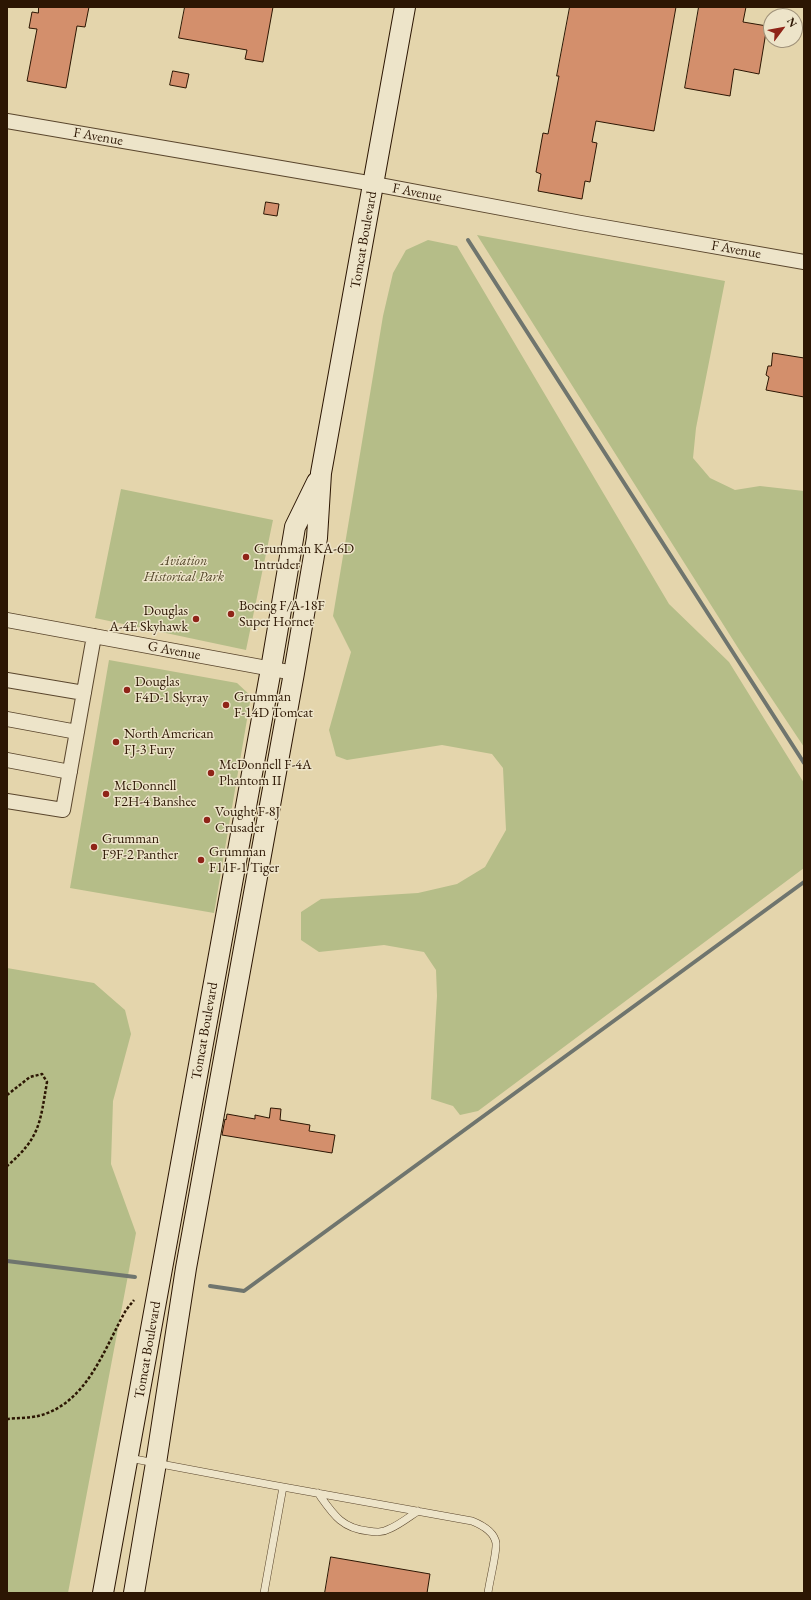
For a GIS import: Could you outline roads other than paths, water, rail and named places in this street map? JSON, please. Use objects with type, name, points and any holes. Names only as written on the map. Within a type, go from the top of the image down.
[{"type":"main road","name":"Tomcat Boulevard","points":[[134,1593],[187,1262],[294,673],[317,538],[321,473],[405,7]]},
{"type":"main road","name":"Tomcat Boulevard","points":[[103,1593],[271,668],[295,527],[321,473]]},
{"type":"street","name":"F Avenue","points":[[7,121],[374,184],[581,223],[804,262]]},
{"type":"street","name":"G Avenue","points":[[7,620],[294,673]]},
{"type":"street","points":[[7,801],[63,810],[94,636]]},
{"type":"street","points":[[7,680],[84,693]]},
{"type":"street","points":[[7,719],[77,732]]},
{"type":"street","points":[[7,760],[70,772]]},
{"type":"lane","points":[[128,1458],[472,1521],[481,1524],[488,1530],[496,1544],[488,1593]]},
{"type":"lane","points":[[264,1593],[283,1487]]},
{"type":"lane","points":[[318,1493],[335,1516],[346,1525],[359,1530],[377,1532],[388,1530],[418,1511]]},
{"type":"waterway","points":[[468,240],[804,763]]},
{"type":"waterway","points":[[210,1286],[244,1291],[804,882]]},
{"type":"waterway","points":[[7,1261],[135,1277]]},
{"type":"place","name":"Grumman KA-6D Intruder","points":[[246,557]]},
{"type":"place","name":"Boeing F/A-18F Super Hornet","points":[[231,614]]},
{"type":"place","name":"Douglas A-4E Skyhawk","points":[[196,619]]},
{"type":"place","name":"Douglas F4D-1 Skyray","points":[[127,690]]},
{"type":"place","name":"Grumman F-14D Tomcat","points":[[226,705]]},
{"type":"place","name":"North American FJ-3 Fury","points":[[116,742]]},
{"type":"place","name":"McDonnell F-4A Phantom II","points":[[211,773]]},
{"type":"place","name":"McDonnell F2H-4 Banshee","points":[[106,794]]},
{"type":"place","name":"Vought F-8J Crusader","points":[[207,820]]},
{"type":"place","name":"Grumman F9F-2 Panther","points":[[94,847]]},
{"type":"place","name":"Grumman F11F-1 Tiger","points":[[201,860]]},
{"type":"park label","name":"Aviation Historical Park","points":[[184,570]]}]
